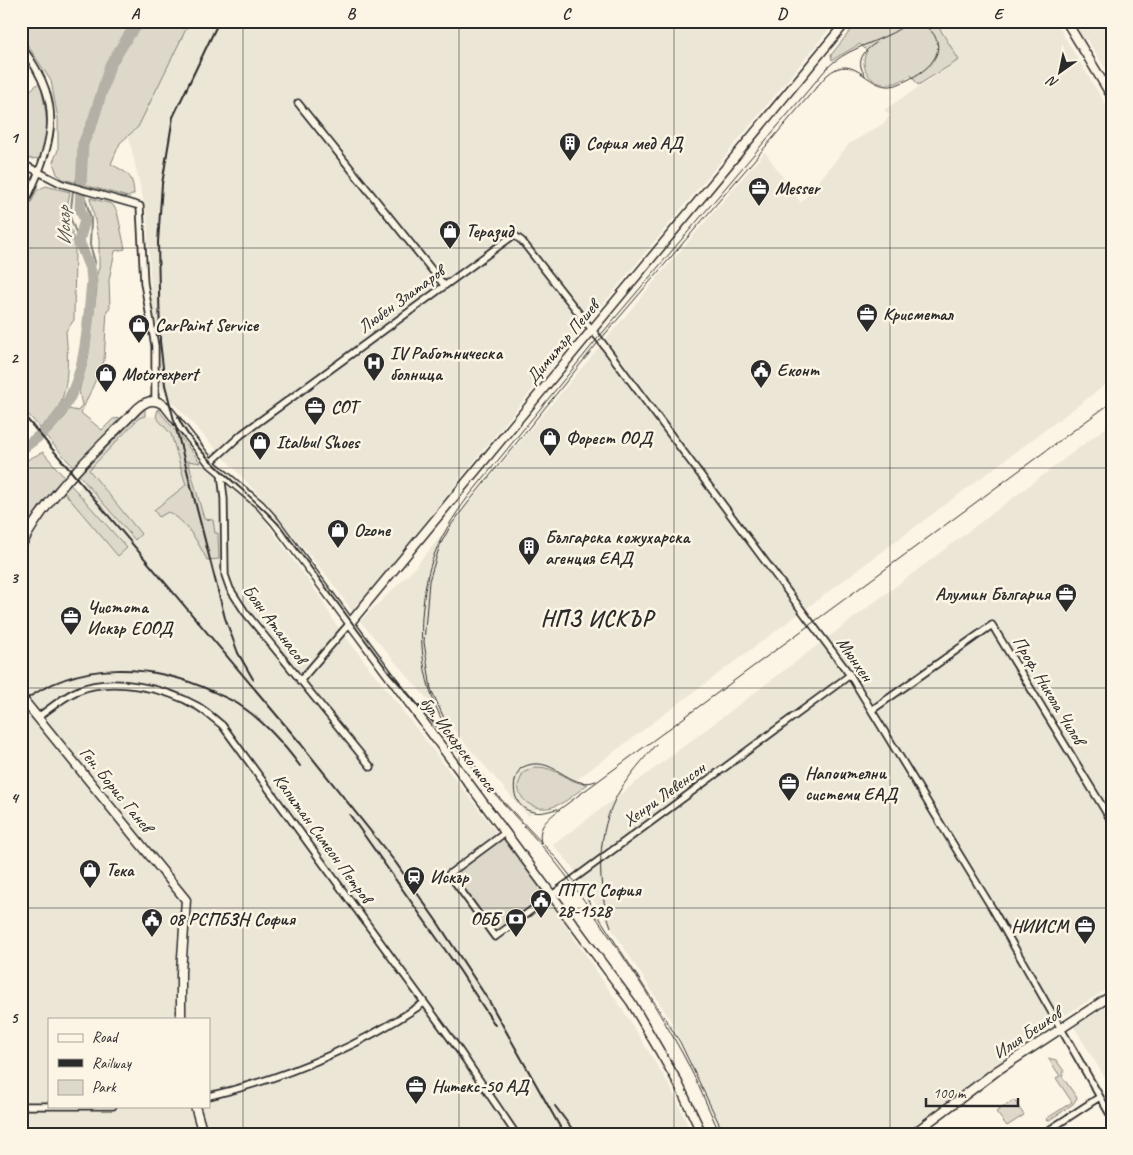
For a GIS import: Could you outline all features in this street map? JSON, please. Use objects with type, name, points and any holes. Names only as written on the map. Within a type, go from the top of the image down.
[{"type":"main road","name":"Димитър Пешев","points":[[350,623],[848,21]]},
{"type":"main road","points":[[1066,21],[1112,97]]},
{"type":"main road","points":[[21,546],[30,528],[60,487],[138,408],[150,401],[155,401]]},
{"type":"main road","name":"бул. Искърско шосе","points":[[155,401],[165,406],[210,463],[260,505],[275,522],[553,895],[630,1002],[677,1081],[702,1134]]},
{"type":"main road","name":"Ген. Борис Ганев","points":[[21,697],[186,900],[181,972],[181,1018]]},
{"type":"main road","name":"Илия Бешков","points":[[913,1134],[998,1070],[1112,995]]},
{"type":"main road","points":[[196,1108],[203,1134]]},
{"type":"street","points":[[21,46],[39,71],[49,105],[50,143],[39,174],[21,212]]},
{"type":"street","points":[[298,104],[444,286]]},
{"type":"street","points":[[21,163],[39,174],[62,184],[140,206],[144,283],[155,346],[155,401]]},
{"type":"street","name":"Любен Златаров","points":[[210,463],[242,434],[514,235],[522,240],[592,330]]},
{"type":"street","name":"Мюнхен","points":[[592,330],[850,675],[972,874],[1098,1098],[1112,1118]]},
{"type":"street","name":"Боян Атанасов","points":[[221,474],[224,499],[224,563],[227,582],[244,612],[371,767]]},
{"type":"street","name":"Димитър Пешев","points":[[300,681],[350,623]]},
{"type":"street","name":"Проф. Никола Чилов","points":[[872,710],[992,625],[1112,822]]},
{"type":"street","name":"Хенри Левенсон","points":[[506,832],[449,874],[496,937],[850,675]]},
{"type":"street","name":"Капитан Симеон Петров","points":[[38,716],[78,691],[94,686],[146,687],[172,694],[198,706],[222,725],[424,1003],[516,1134]]},
{"type":"street","points":[[210,1096],[242,1088],[360,1043],[424,1003]]},
{"type":"street","points":[[1044,1134],[1098,1098]]},
{"type":"street","points":[[21,1106],[48,1106]]},
{"type":"shaded area","points":[[171,21],[836,21],[505,423],[353,612],[324,572],[255,491],[156,384],[147,216],[123,112]]},
{"type":"shaded area","points":[[935,21],[1055,21],[1112,115],[1112,380],[528,816],[360,621],[410,573],[765,152],[801,203],[849,144],[884,123],[890,115],[884,110],[959,60]]},
{"type":"shaded area","points":[[1073,21],[1112,21],[1112,79],[1087,39],[1084,40]]},
{"type":"shaded area","points":[[145,416],[156,417],[206,468],[258,511],[320,597],[335,623],[548,899],[628,1018],[671,1088],[692,1134],[21,1134],[21,553],[63,491],[118,556],[127,548],[76,491],[86,482],[134,540],[141,534],[89,470],[139,418]]},
{"type":"shaded area","points":[[1112,423],[1112,986],[1062,1017],[1004,1058],[903,1134],[724,1134],[671,1021],[571,865],[553,845]]},
{"type":"shaded area","points":[[1112,1003],[1112,1089],[1074,1027]]},
{"type":"green space","points":[[21,21],[190,21],[138,127],[120,143],[111,164],[131,178],[134,194],[128,197],[63,179],[57,174],[53,162],[58,150],[58,119],[51,81],[21,35]]},
{"type":"green space","points":[[858,21],[935,21],[959,60],[918,85],[911,75],[892,84],[876,82],[865,69],[864,63],[867,51],[860,44],[832,60],[831,55]]},
{"type":"green space","points":[[40,82],[44,100],[46,140],[40,158],[32,159],[21,156],[21,98]]},
{"type":"green space","points":[[46,186],[70,192],[65,219],[72,232],[75,246],[74,320],[66,331],[67,372],[61,403],[54,414],[40,428],[21,406],[21,224],[37,190]]},
{"type":"green space","points":[[90,198],[112,204],[117,211],[125,249],[115,251],[109,280],[110,308],[107,310],[104,361],[81,413],[102,430],[113,419],[121,418],[121,422],[75,469],[45,435],[65,417],[68,409],[78,411],[82,405],[79,391],[88,359],[97,288],[95,280],[99,268],[99,239]]},
{"type":"green space","points":[[145,409],[145,416],[139,418],[89,470],[141,534],[135,540],[79,475]]},
{"type":"green space","points":[[158,409],[201,463],[188,461],[204,519],[213,520],[215,533],[218,533],[219,559],[207,560],[196,540],[181,521],[168,512],[159,517],[154,510],[186,485],[171,434],[156,417]]},
{"type":"green space","points":[[43,452],[65,478],[28,524],[21,536],[21,463]]},
{"type":"green space","points":[[70,484],[127,548],[118,556],[63,491]]},
{"type":"green space","points":[[535,767],[550,769],[575,782],[588,784],[559,804],[549,808],[536,807],[530,805],[522,797],[518,785],[523,773]]},
{"type":"green space","points":[[501,836],[548,899],[495,937],[449,874]]},
{"type":"green space","points":[[1048,1058],[1056,1060],[1064,1071],[1062,1076],[1077,1098],[1073,1104],[1048,1121],[1046,1119],[1072,1102],[1056,1078],[1060,1076]]},
{"type":"green space","points":[[1014,1100],[1024,1115],[1007,1126],[996,1112]]},
{"type":"waterway","name":"Искър","points":[[21,450],[41,435],[63,410],[72,393],[78,375],[86,338],[92,281],[91,271],[79,241],[85,220],[80,209],[83,144],[93,121],[110,65],[129,35],[141,21]]},
{"type":"waterway","points":[[79,241],[70,217],[73,191],[82,162]]},
{"type":"waterway","points":[[81,183],[91,219],[90,245],[95,262],[92,278]]},
{"type":"tram line","points":[[720,1134],[682,1053],[652,1001],[612,940],[570,881],[469,763],[448,732],[433,699],[423,661],[422,617],[424,598],[430,567],[441,539],[468,497],[598,338],[827,68],[857,48],[905,26],[918,24],[930,30],[937,40],[937,53],[931,63],[915,76],[890,86],[880,85],[855,70],[846,67],[837,69],[826,76],[600,340],[471,499],[451,525],[440,545],[429,581],[424,642],[431,689],[451,734],[499,797],[557,859],[582,891],[680,1042],[724,1134]]},
{"type":"tram line","points":[[865,75],[861,66],[862,57],[876,43]]},
{"type":"tram line","points":[[541,843],[540,837],[544,823],[560,809],[1112,402]]},
{"type":"tram line","points":[[611,927],[606,911],[601,876],[602,841],[606,824],[611,807],[619,792],[656,744]]},
{"type":"tram line","points":[[558,809],[537,812],[527,810],[521,806],[517,801],[514,788],[517,774],[521,768],[532,764],[542,764],[577,781],[586,783],[596,781]]},
{"type":"railway","points":[[219,21],[173,117],[162,184],[158,242],[160,341],[165,385],[225,618],[238,653],[253,679]]},
{"type":"railway","points":[[21,412],[301,744],[396,863],[489,1001],[564,1134]]},
{"type":"railway","points":[[178,417],[197,446],[210,460],[281,527],[388,671],[470,764]]},
{"type":"railway","points":[[21,703],[43,689],[66,679],[91,673],[116,670],[166,675],[214,692],[250,712],[280,741],[300,766]]},
{"type":"railway","points":[[350,815],[460,971],[495,1025]]},
{"type":"railway","points":[[555,1106],[576,1134]]},
{"type":"place","name":"София мед АД","points":[[570,162]]},
{"type":"place","name":"Messer","points":[[759,207]]},
{"type":"place","name":"Теразид","points":[[450,250]]},
{"type":"place","name":"Крисметал","points":[[867,333]]},
{"type":"place","name":"CarPaint Service","points":[[139,344]]},
{"type":"place","name":"IV Работническа болница","points":[[374,382]]},
{"type":"place","name":"Еконт","points":[[761,389]]},
{"type":"place","name":"Motorexpert","points":[[106,393]]},
{"type":"place","name":"СОТ","points":[[315,426]]},
{"type":"place","name":"Форест ООД","points":[[550,457]]},
{"type":"place","name":"Italbul Shoes","points":[[260,461]]},
{"type":"place","name":"Ozone","points":[[338,549]]},
{"type":"place","name":"Българска кожухарска агенция ЕАД","points":[[529,566]]},
{"type":"place","name":"Алумин България","points":[[1066,613]]},
{"type":"place","name":"Чистота Искър ЕООД","points":[[71,636]]},
{"type":"place","name":"Напоителни системи ЕАД","points":[[789,802]]},
{"type":"place","name":"Тека","points":[[90,889]]},
{"type":"place","name":"Искър","points":[[414,896]]},
{"type":"place","name":"ПТТС София 28-1528","points":[[541,919]]},
{"type":"place","name":"08 РСПБЗН София","points":[[152,938]]},
{"type":"place","name":"ОББ","points":[[516,938]]},
{"type":"place","name":"НИИСМ","points":[[1085,945]]},
{"type":"place","name":"Нитекс-50 АД","points":[[416,1105]]},
{"type":"district","name":"НПЗ ИСКЪР","points":[[597,619]]}]
